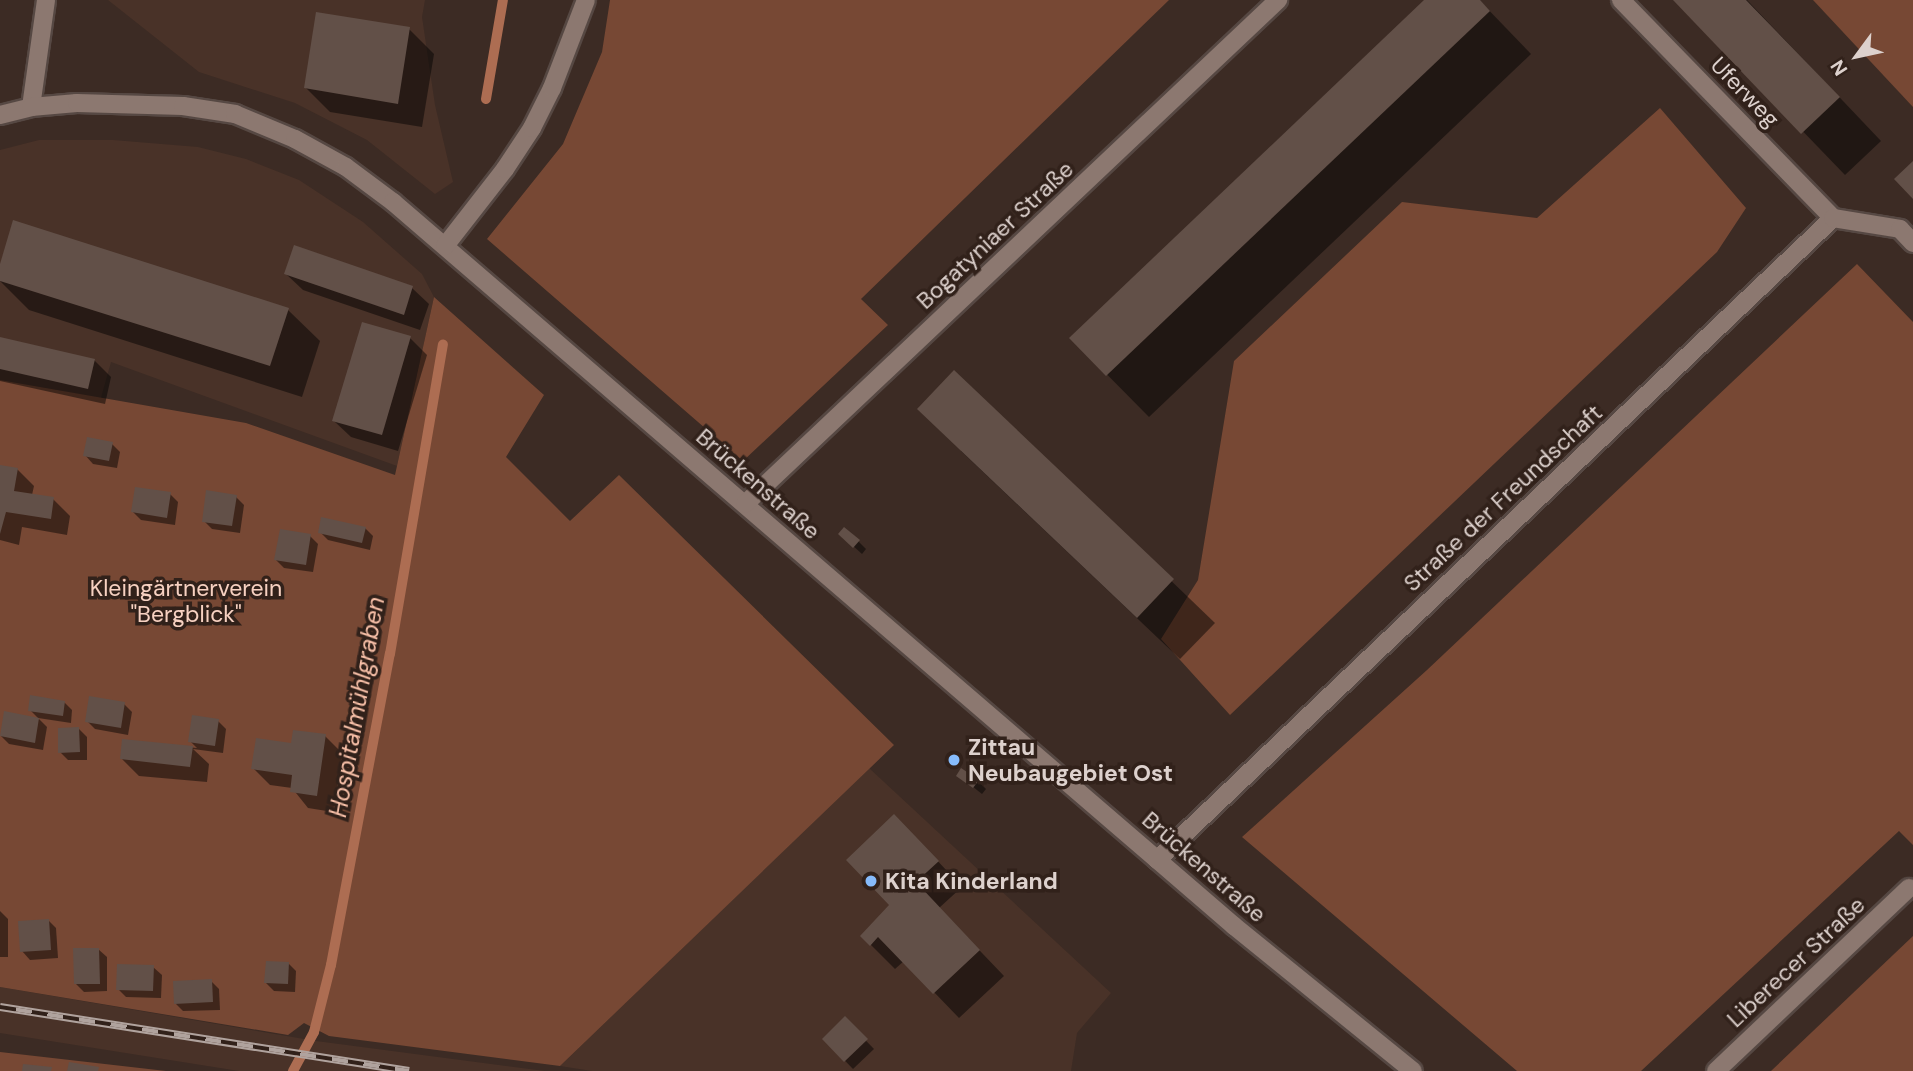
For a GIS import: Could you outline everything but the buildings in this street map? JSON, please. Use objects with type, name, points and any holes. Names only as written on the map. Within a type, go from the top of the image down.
[{"type":"street","points":[[31,107],[46,0]]},
{"type":"street","points":[[444,246],[505,169],[532,128],[552,88],[586,0]]},
{"type":"street","name":"Bogatyniaer Straße","points":[[745,504],[1278,0]]},
{"type":"street","name":"Uferweg","points":[[1621,0],[1833,218]]},
{"type":"street","name":"Brückenstraße","points":[[0,115],[31,107],[128,102],[183,106],[235,114],[295,139],[346,167],[444,246],[1157,860],[1413,1071]]},
{"type":"street","points":[[1833,218],[1900,229],[1913,243]]},
{"type":"street","name":"Straße der Freundschaft","points":[[1157,860],[1833,218]]},
{"type":"street","name":"Liberecer Straße","points":[[1716,1071],[1909,888]]},
{"type":"shaded area","points":[[108,0],[425,0],[422,17],[435,105],[453,182],[435,194],[367,140],[295,103],[199,72]]},
{"type":"shaded area","points":[[39,140],[113,140],[198,147],[246,159],[299,180],[363,222],[422,274],[434,297],[397,466],[111,362],[101,398],[0,380],[0,150]]},
{"type":"shaded area","name":"Kita Kinderland","points":[[869,768],[1111,993],[1077,1033],[1071,1071],[592,1071],[560,1066]]},
{"type":"shaded area","points":[[0,987],[316,1041],[545,1071],[239,1071],[0,1033]]},
{"type":"green space","points":[[610,0],[1169,0],[861,299],[888,325],[743,461],[487,239],[563,144],[602,52]]},
{"type":"green space","points":[[1813,0],[1913,0],[1913,107]]},
{"type":"green space","points":[[1660,108],[1746,208],[1717,252],[1230,715],[1161,639],[1198,580],[1234,361],[1402,202],[1537,218]]},
{"type":"green space","points":[[1857,264],[1913,322],[1913,845],[1899,831],[1641,1071],[1517,1071],[1242,837],[1427,670]]},
{"type":"green space","name":"Kleingärtnerverein \"Bergblick\"","points":[[434,297],[544,395],[506,457],[570,521],[619,475],[894,745],[560,1066],[329,1036],[304,1023],[288,1035],[0,987],[0,380],[246,423],[395,475]]},
{"type":"green space","points":[[1913,936],[1913,1071],[1771,1071]]},
{"type":"green space","points":[[0,1052],[166,1071],[0,1071]]},
{"type":"waterway","name":"Hospitalmühlgraben","points":[[486,99],[503,0]]},
{"type":"waterway","name":"Hospitalmühlgraben","points":[[293,1071],[314,1032],[331,965],[390,654],[443,345]]},
{"type":"railway","points":[[0,1007],[409,1071]]},
{"type":"place","name":"Zittau Neubaugebiet Ost","points":[[954,760]]},
{"type":"place","name":"Kita Kinderland","points":[[871,881]]}]
